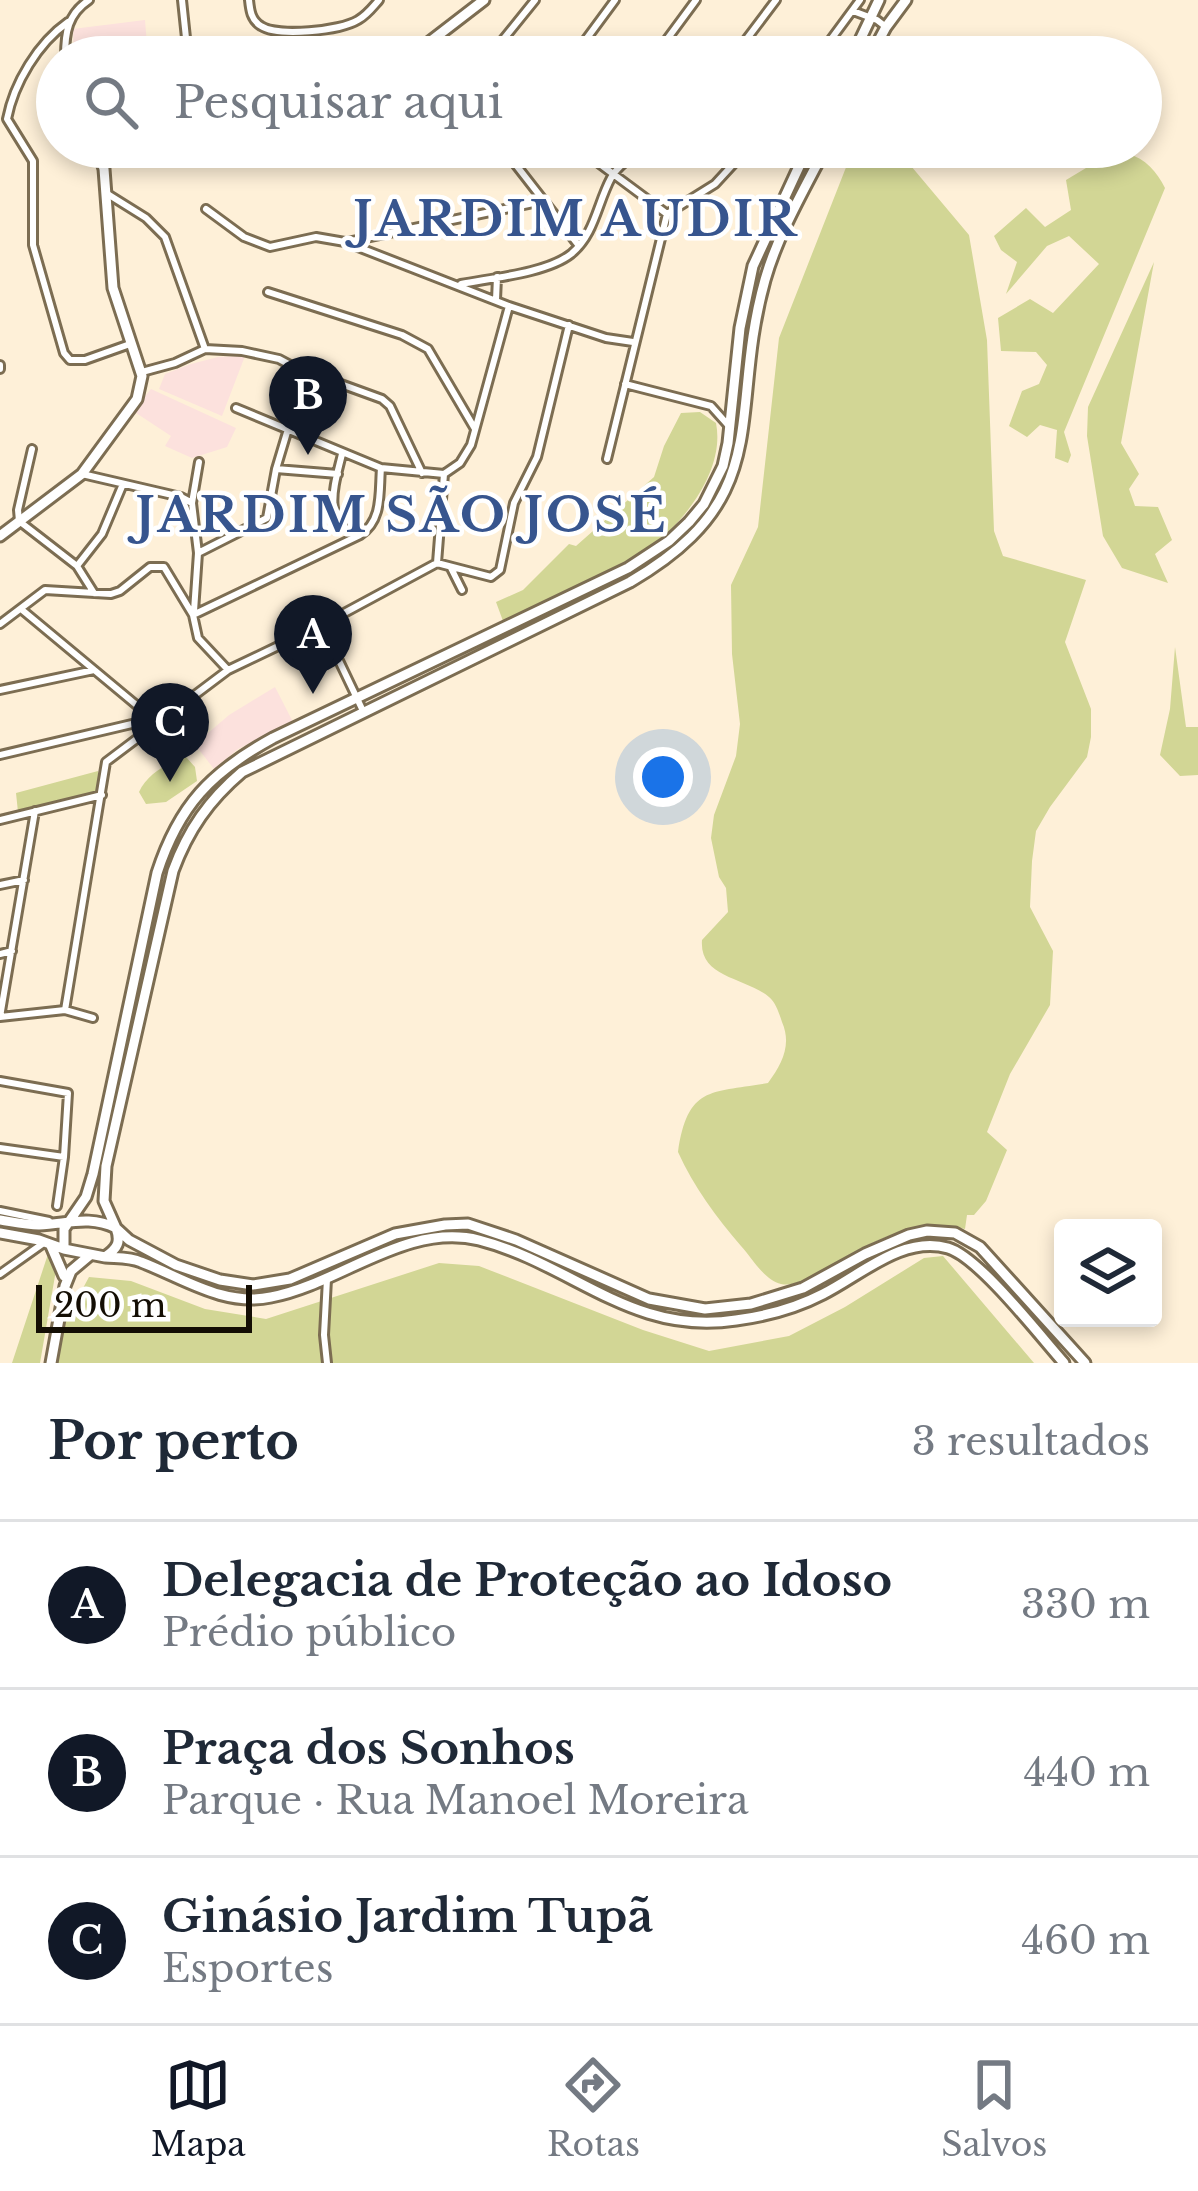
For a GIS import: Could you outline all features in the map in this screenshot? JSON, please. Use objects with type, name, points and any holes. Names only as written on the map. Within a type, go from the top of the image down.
[{"type":"main road","points":[[437,36],[484,0]]},
{"type":"main road","points":[[862,36],[879,0]]},
{"type":"main road","points":[[881,36],[906,0]]},
{"type":"main road","points":[[51,1363],[64,1281],[56,1245],[86,1197],[93,1174],[157,873],[175,828],[198,793],[230,764],[273,738],[457,652],[669,541],[704,503],[723,466],[740,328],[753,266],[798,168]]},
{"type":"main road","points":[[105,1256],[118,1244],[104,1201],[106,1166],[173,871],[191,829],[210,802],[242,772],[652,569],[702,527],[729,484],[739,457],[765,280],[816,168]]},
{"type":"main road","points":[[0,536],[82,474],[140,395],[140,372],[113,288],[104,169]]},
{"type":"main road","points":[[728,442],[739,457]]},
{"type":"main road","points":[[0,1216],[34,1225],[94,1220],[176,1265],[253,1285],[290,1279],[395,1234],[468,1224],[649,1299],[705,1309],[751,1304],[789,1292],[909,1234],[943,1231],[980,1247],[1085,1363]]},
{"type":"main road","points":[[0,1233],[90,1256],[142,1262],[213,1293],[245,1299],[271,1298],[327,1280],[405,1246],[475,1239],[635,1310],[705,1324],[796,1306],[903,1250],[938,1246],[962,1254],[980,1269],[1064,1363]]},
{"type":"main road","points":[[64,1281],[90,1256]]},
{"type":"street","points":[[50,36],[89,0]]},
{"type":"street","points":[[182,0],[186,36]]},
{"type":"street","points":[[249,0],[253,19],[260,26],[309,31],[354,23],[379,0]]},
{"type":"street","points":[[506,36],[534,0]]},
{"type":"street","points":[[588,36],[615,0]]},
{"type":"street","points":[[669,36],[696,0]]},
{"type":"street","points":[[749,36],[776,0]]},
{"type":"street","points":[[834,36],[860,0]]},
{"type":"street","points":[[853,11],[886,27]]},
{"type":"street","points":[[67,36],[68,22]]},
{"type":"street","points":[[36,55],[7,119],[33,161],[33,245],[64,353],[80,362],[130,344]]},
{"type":"street","points":[[518,168],[579,246]]},
{"type":"street","points":[[604,168],[667,214]]},
{"type":"street","points":[[458,285],[559,262],[587,237],[612,175],[620,168]]},
{"type":"street","points":[[607,459],[667,214],[715,184],[730,168]]},
{"type":"street","points":[[106,194],[146,218],[165,237],[205,349]]},
{"type":"street","points":[[345,242],[543,201]]},
{"type":"street","points":[[206,209],[244,237],[270,247],[316,237],[345,242],[509,306],[634,343]]},
{"type":"street","points":[[496,300],[497,277]]},
{"type":"street","points":[[268,292],[402,335],[428,349],[475,429]]},
{"type":"street","points":[[437,562],[444,474],[466,455],[509,306]]},
{"type":"street","points":[[437,562],[491,577],[500,570],[514,503],[537,458],[568,325]]},
{"type":"street","points":[[140,372],[205,349],[279,359],[382,399],[390,406],[422,472]]},
{"type":"street","points":[[625,384],[711,406],[731,398]]},
{"type":"street","points":[[711,406],[728,425]]},
{"type":"street","points":[[236,408],[381,468],[444,474]]},
{"type":"street","points":[[198,553],[263,522],[270,511],[288,429]]},
{"type":"street","points":[[32,449],[18,510],[20,521],[77,566],[94,593]]},
{"type":"street","points":[[343,452],[335,517],[346,530],[360,535]]},
{"type":"street","points":[[193,615],[198,553],[192,503],[199,462]]},
{"type":"street","points":[[193,615],[373,526],[381,468]]},
{"type":"street","points":[[276,469],[338,474]]},
{"type":"street","points":[[82,474],[192,503]]},
{"type":"street","points":[[77,566],[102,534],[123,484]]},
{"type":"street","points":[[65,1010],[106,762],[228,670],[437,562]]},
{"type":"street","points":[[0,624],[45,590],[111,594],[150,567],[164,566],[193,615],[198,638],[228,670]]},
{"type":"street","points":[[451,568],[462,590]]},
{"type":"street","points":[[20,609],[156,720]]},
{"type":"street","points":[[322,625],[362,711]]},
{"type":"street","points":[[0,690],[94,670]]},
{"type":"street","points":[[0,754],[156,720]]},
{"type":"street","points":[[0,820],[101,795]]},
{"type":"street","points":[[34,811],[0,1017],[65,1010],[93,1018]]},
{"type":"street","points":[[0,886],[24,880]]},
{"type":"street","points":[[0,954],[12,951]]},
{"type":"street","points":[[0,1081],[68,1093],[57,1206]]},
{"type":"street","points":[[0,1148],[64,1157]]},
{"type":"street","points":[[0,1274],[56,1245]]},
{"type":"street","points":[[327,1280],[327,1363]]},
{"type":"shaded area","points":[[145,20],[146,36],[73,36],[73,29]]},
{"type":"shaded area","points":[[245,356],[222,416],[159,389],[165,374],[191,364]]},
{"type":"shaded area","points":[[151,389],[236,428],[227,447],[192,458],[165,446],[171,436],[133,411]]},
{"type":"shaded area","points":[[275,687],[293,722],[238,749],[214,769],[193,742]]},
{"type":"green space","points":[[846,168],[913,168],[969,235],[987,340],[994,531],[1003,556],[1086,580],[1065,642],[1091,709],[1087,757],[1036,831],[1030,907],[1053,951],[1050,1005],[1010,1074],[987,1132],[1007,1150],[986,1201],[974,1215],[967,1215],[965,1229],[909,1229],[787,1285],[764,1274],[732,1235],[678,1152],[682,1130],[696,1103],[717,1092],[768,1083],[786,1046],[785,1030],[771,999],[716,969],[703,953],[702,940],[728,912],[711,838],[714,815],[736,756],[740,724],[731,585],[758,527],[779,338]]},
{"type":"green space","points":[[1086,168],[1151,168],[1165,188],[1064,432],[1071,455],[1068,463],[1055,458],[1057,430],[1040,425],[1027,437],[1009,426],[1022,391],[1039,384],[1047,365],[1036,352],[1001,351],[998,318],[1030,299],[1053,313],[1099,264],[1069,236],[1047,246],[1006,294],[1017,262],[1001,250],[994,236],[1026,208],[1045,227],[1071,210],[1066,180]]},
{"type":"green space","points":[[1154,262],[1121,443],[1139,474],[1129,489],[1135,506],[1158,507],[1172,540],[1155,554],[1168,583],[1122,568],[1103,536],[1087,436],[1088,407]]},
{"type":"green space","points":[[700,412],[716,423],[714,461],[696,498],[669,531],[624,564],[503,621],[496,602],[523,590],[569,544],[576,546],[654,477],[681,413]]},
{"type":"green space","points":[[1175,647],[1186,727],[1198,727],[1198,775],[1180,776],[1160,755]]},
{"type":"green space","points":[[186,757],[195,767],[197,781],[166,802],[146,804],[139,792],[147,780]]},
{"type":"green space","points":[[98,771],[95,794],[18,812],[16,793]]},
{"type":"green space","points":[[48,1254],[56,1270],[40,1363],[12,1363]]},
{"type":"green space","points":[[943,1256],[1034,1363],[55,1363],[61,1329],[89,1277],[131,1281],[205,1309],[266,1319],[439,1263],[479,1266],[709,1351],[789,1336],[924,1258]]},
{"type":"place","name":"Praça dos Sonhos","points":[[308,455]]},
{"type":"place","name":"Delegacia de Proteção ao Idoso","points":[[313,694]]},
{"type":"place","name":"Ginásio Jardim Tupã","points":[[170,782]]},
{"type":"district","name":"JARDIM AUDIR","points":[[576,219]]},
{"type":"district","name":"JARDIM SÃO JOSÉ","points":[[402,515]]}]
